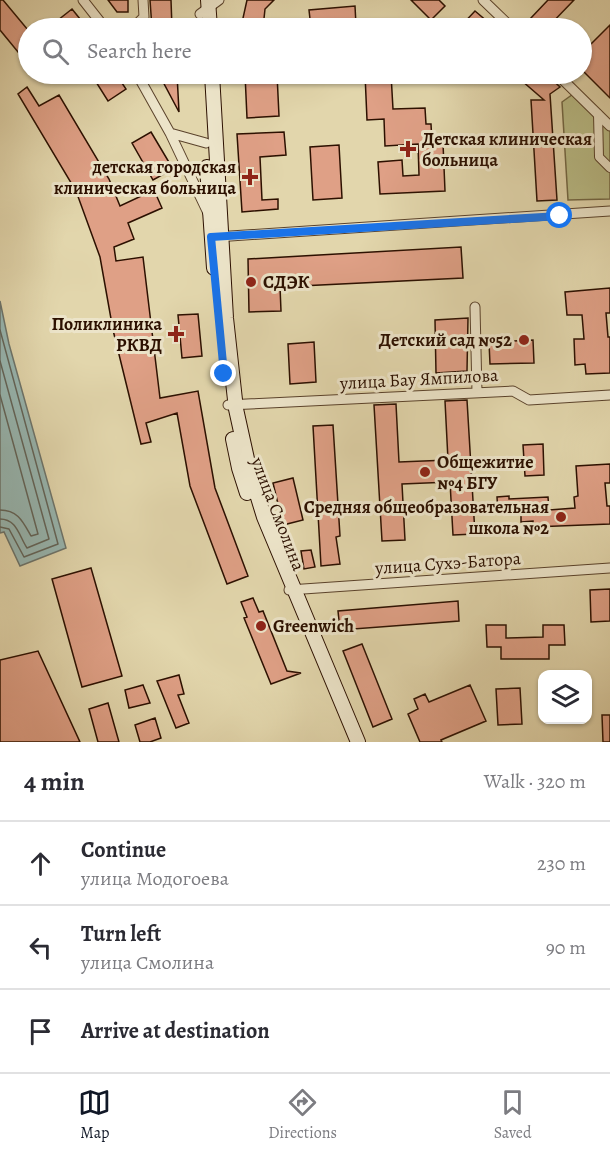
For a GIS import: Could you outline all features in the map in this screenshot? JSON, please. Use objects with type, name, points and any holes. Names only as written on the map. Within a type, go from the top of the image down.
[{"type":"main road","name":"улица Смолина","points":[[203,84],[209,216],[216,237],[222,360],[232,405],[239,468],[260,529],[292,590],[348,742]]},
{"type":"main road","points":[[212,84],[216,237]]},
{"type":"main road","points":[[292,590],[358,742]]},
{"type":"street","points":[[84,0],[98,18]]},
{"type":"street","points":[[143,0],[143,18]]},
{"type":"street","points":[[483,0],[502,18]]},
{"type":"street","points":[[143,84],[170,133],[209,216]]},
{"type":"street","points":[[567,84],[610,126]]},
{"type":"street","points":[[598,114],[599,157],[610,168]]},
{"type":"street","points":[[170,133],[206,143]]},
{"type":"street","points":[[216,237],[610,211]]},
{"type":"street","points":[[475,307],[477,393]]},
{"type":"street","name":"улица Бау Ямпилова","points":[[232,405],[513,391],[530,400],[610,396]]},
{"type":"street","name":"улица Сухэ-Батора","points":[[292,590],[610,568]]},
{"type":"green space","points":[[576,92],[610,126],[610,199],[568,200],[562,102]]},
{"type":"water","points":[[0,301],[9,344],[66,548],[20,566],[4,532],[0,533]]},
{"type":"building","points":[[0,0],[3,0],[18,18],[18,52],[0,30]]},
{"type":"building","points":[[108,0],[128,0],[128,12],[117,12]]},
{"type":"building","points":[[150,0],[171,0],[172,18],[151,18]]},
{"type":"building","points":[[247,0],[274,0],[265,9],[264,18],[243,18]]},
{"type":"building","points":[[411,0],[439,0],[445,6],[433,18],[429,18]]},
{"type":"building","points":[[548,0],[574,0],[557,18],[531,18]]},
{"type":"building","points":[[355,6],[356,18],[310,18],[309,10]]},
{"type":"building","points":[[72,9],[79,18],[61,18]]},
{"type":"building","points":[[475,11],[483,18],[468,18]]},
{"type":"building","points":[[610,25],[610,98],[592,80],[592,43]]},
{"type":"building","points":[[97,84],[123,84],[126,89],[108,101]]},
{"type":"building","points":[[164,84],[178,84],[179,112]]},
{"type":"building","points":[[245,84],[277,84],[279,116],[247,118]]},
{"type":"building","points":[[365,84],[392,84],[393,109],[425,108],[426,124],[431,124],[432,143],[443,143],[445,191],[380,194],[378,162],[402,160],[403,176],[419,175],[418,144],[385,146],[384,119],[367,120]]},
{"type":"building","points":[[526,84],[557,84],[560,87],[550,94],[557,200],[537,201],[531,100],[544,100]]},
{"type":"building","points":[[27,87],[39,106],[59,95],[109,179],[120,206],[154,190],[162,208],[128,223],[134,239],[114,247],[116,261],[143,257],[160,398],[198,391],[215,488],[248,576],[227,584],[190,486],[177,413],[146,423],[151,442],[141,444],[113,330],[100,257],[76,191],[18,94]]},
{"type":"building","points":[[151,132],[173,169],[153,180],[132,143]]},
{"type":"building","name":"детская городская клиническая больница","points":[[284,132],[286,155],[260,157],[262,200],[278,199],[278,209],[242,212],[237,134]]},
{"type":"building","points":[[339,145],[342,198],[313,200],[310,147]]},
{"type":"building","points":[[461,247],[463,278],[280,287],[281,311],[249,312],[248,259]]},
{"type":"building","points":[[610,288],[610,313],[606,313],[608,337],[610,337],[610,373],[586,374],[585,364],[575,365],[574,339],[584,339],[582,315],[567,315],[565,292]]},
{"type":"building","points":[[198,314],[202,356],[182,358],[178,315]]},
{"type":"building","points":[[468,318],[467,371],[436,373],[435,320]]},
{"type":"building","points":[[533,340],[534,363],[490,364],[489,342]]},
{"type":"building","points":[[314,342],[316,382],[290,384],[288,344]]},
{"type":"building","name":"Общежитие №4 БГУ","points":[[467,400],[475,534],[453,535],[450,482],[402,484],[405,540],[382,541],[374,405],[396,404],[399,462],[448,460],[445,401]]},
{"type":"building","points":[[333,425],[340,536],[336,537],[340,564],[321,566],[313,426]]},
{"type":"building","points":[[543,444],[544,475],[525,476],[523,445]]},
{"type":"building","points":[[610,464],[610,483],[605,483],[607,506],[610,506],[610,524],[533,527],[533,521],[521,522],[521,512],[498,513],[497,497],[509,496],[509,499],[548,497],[549,510],[575,508],[574,497],[578,496],[576,466]]},
{"type":"building","points":[[293,478],[303,520],[283,525],[273,483]]},
{"type":"building","points":[[311,550],[315,567],[304,569],[301,551]]},
{"type":"building","points":[[91,568],[122,676],[82,687],[52,579]]},
{"type":"building","points":[[610,589],[610,621],[591,622],[590,590]]},
{"type":"building","points":[[253,598],[259,612],[263,611],[287,671],[301,673],[271,684],[244,618],[247,617],[241,602]]},
{"type":"building","points":[[458,601],[459,621],[340,630],[338,611]]},
{"type":"building","points":[[486,625],[506,625],[506,638],[543,637],[543,625],[564,625],[565,645],[549,645],[549,659],[501,659],[501,647],[487,647]]},
{"type":"building","points":[[362,644],[392,719],[373,727],[343,651]]},
{"type":"building","points":[[38,651],[80,742],[0,742],[0,660]]},
{"type":"building","points":[[179,675],[184,694],[178,695],[189,723],[176,728],[157,681]]},
{"type":"building","points":[[143,685],[150,703],[129,708],[125,690]]},
{"type":"building","points":[[470,685],[486,721],[441,740],[442,742],[420,742],[408,714],[418,709],[414,699],[425,694],[429,702]]},
{"type":"building","points":[[520,688],[522,724],[498,725],[496,689]]},
{"type":"building","points":[[108,703],[119,742],[98,742],[89,709]]},
{"type":"building","points":[[602,715],[610,715],[610,742],[603,742]]},
{"type":"building","points":[[155,718],[161,738],[150,742],[140,742],[135,725]]},
{"type":"place","name":"Детская клиническая больница","points":[[408,149]]},
{"type":"place","name":"детская городская клиническая больница","points":[[250,177]]},
{"type":"place","name":"СДЭК","points":[[251,282]]},
{"type":"place","name":"Поликлиника РКВД","points":[[176,334]]},
{"type":"place","name":"Детский сад №52","points":[[524,340]]},
{"type":"place","name":"Общежитие №4 БГУ","points":[[425,472]]},
{"type":"place","name":"Средняя общеобразовательная школа №2","points":[[561,517]]},
{"type":"place","name":"Greenwich","points":[[261,626]]},
{"type":"route","points":[[224,374],[211,237],[560,216]]}]
